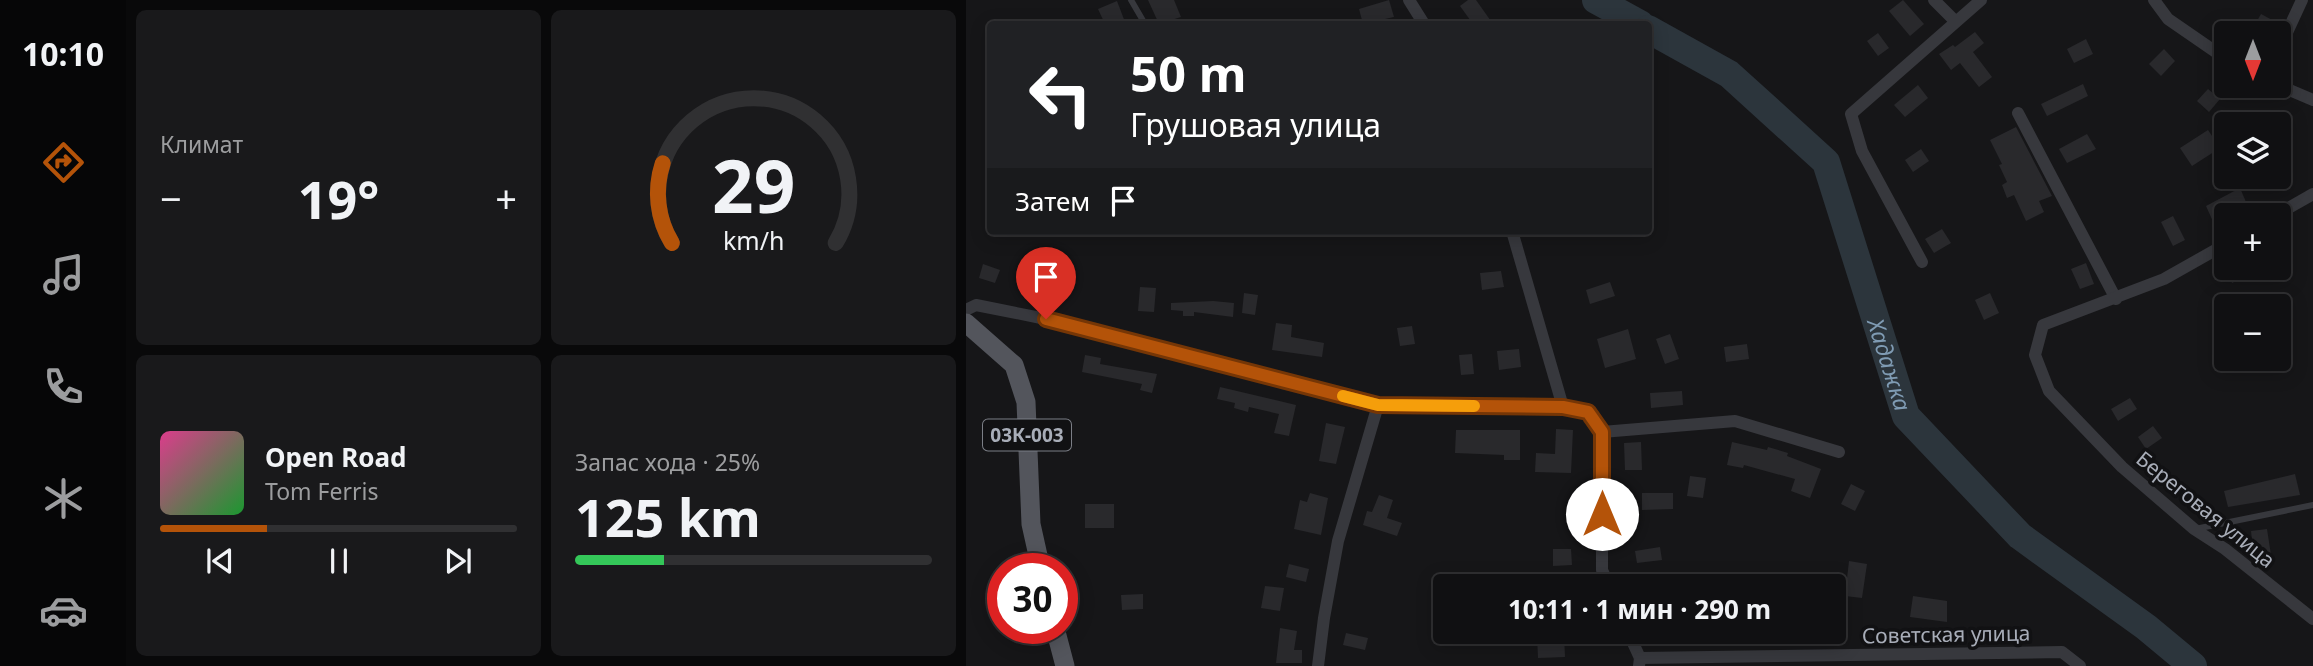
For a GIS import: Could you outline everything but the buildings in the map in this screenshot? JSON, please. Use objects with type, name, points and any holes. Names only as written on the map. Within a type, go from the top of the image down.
[{"type":"main road","name":"03К-003","points":[[966,323],[1014,365],[1026,402],[1031,524],[1037,553]]},
{"type":"main road","points":[[1059,644],[1065,666]]},
{"type":"street","points":[[1409,0],[1422,21]]},
{"type":"street","points":[[1934,0],[1955,21]]},
{"type":"street","points":[[1922,262],[1862,151],[1851,114],[1981,0]]},
{"type":"street","points":[[2154,0],[2168,19],[2214,51]]},
{"type":"street","points":[[2291,24],[2302,0]]},
{"type":"street","points":[[2291,91],[2313,100]]},
{"type":"street","points":[[2018,113],[2116,299],[2164,279],[2214,251]]},
{"type":"street","points":[[2291,206],[2313,194]]},
{"type":"street","points":[[1513,235],[1563,407]]},
{"type":"street","name":"Береговая улица","points":[[2116,299],[2043,325],[2035,355],[2049,391],[2122,467],[2194,529],[2225,549],[2313,619]]},
{"type":"street","points":[[966,310],[976,305],[1046,319],[1378,405],[1563,407],[1588,412],[1602,432],[1604,574]]},
{"type":"street","points":[[1318,666],[1338,541],[1378,405]]},
{"type":"street","points":[[1602,432],[1735,421],[1839,452]]},
{"type":"street","points":[[1632,644],[1639,662]]},
{"type":"street","name":"Советская улица","points":[[1639,662],[2062,652],[2080,666]]},
{"type":"lane","points":[[1131,0],[1142,21]]},
{"type":"lane","points":[[2194,529],[2313,505]]},
{"type":"waterway","name":"Хадажка","points":[[1596,0],[1634,21]]},
{"type":"waterway","name":"Хадажка","points":[[1652,31],[1729,74],[1826,162],[1906,416],[2020,536],[2146,627],[2193,666]]},
{"type":"slow traffic","points":[[1343,396],[1378,405],[1474,406]]},
{"type":"route","points":[[1046,319],[1378,405],[1563,407],[1588,412],[1602,432],[1602,514]]}]
